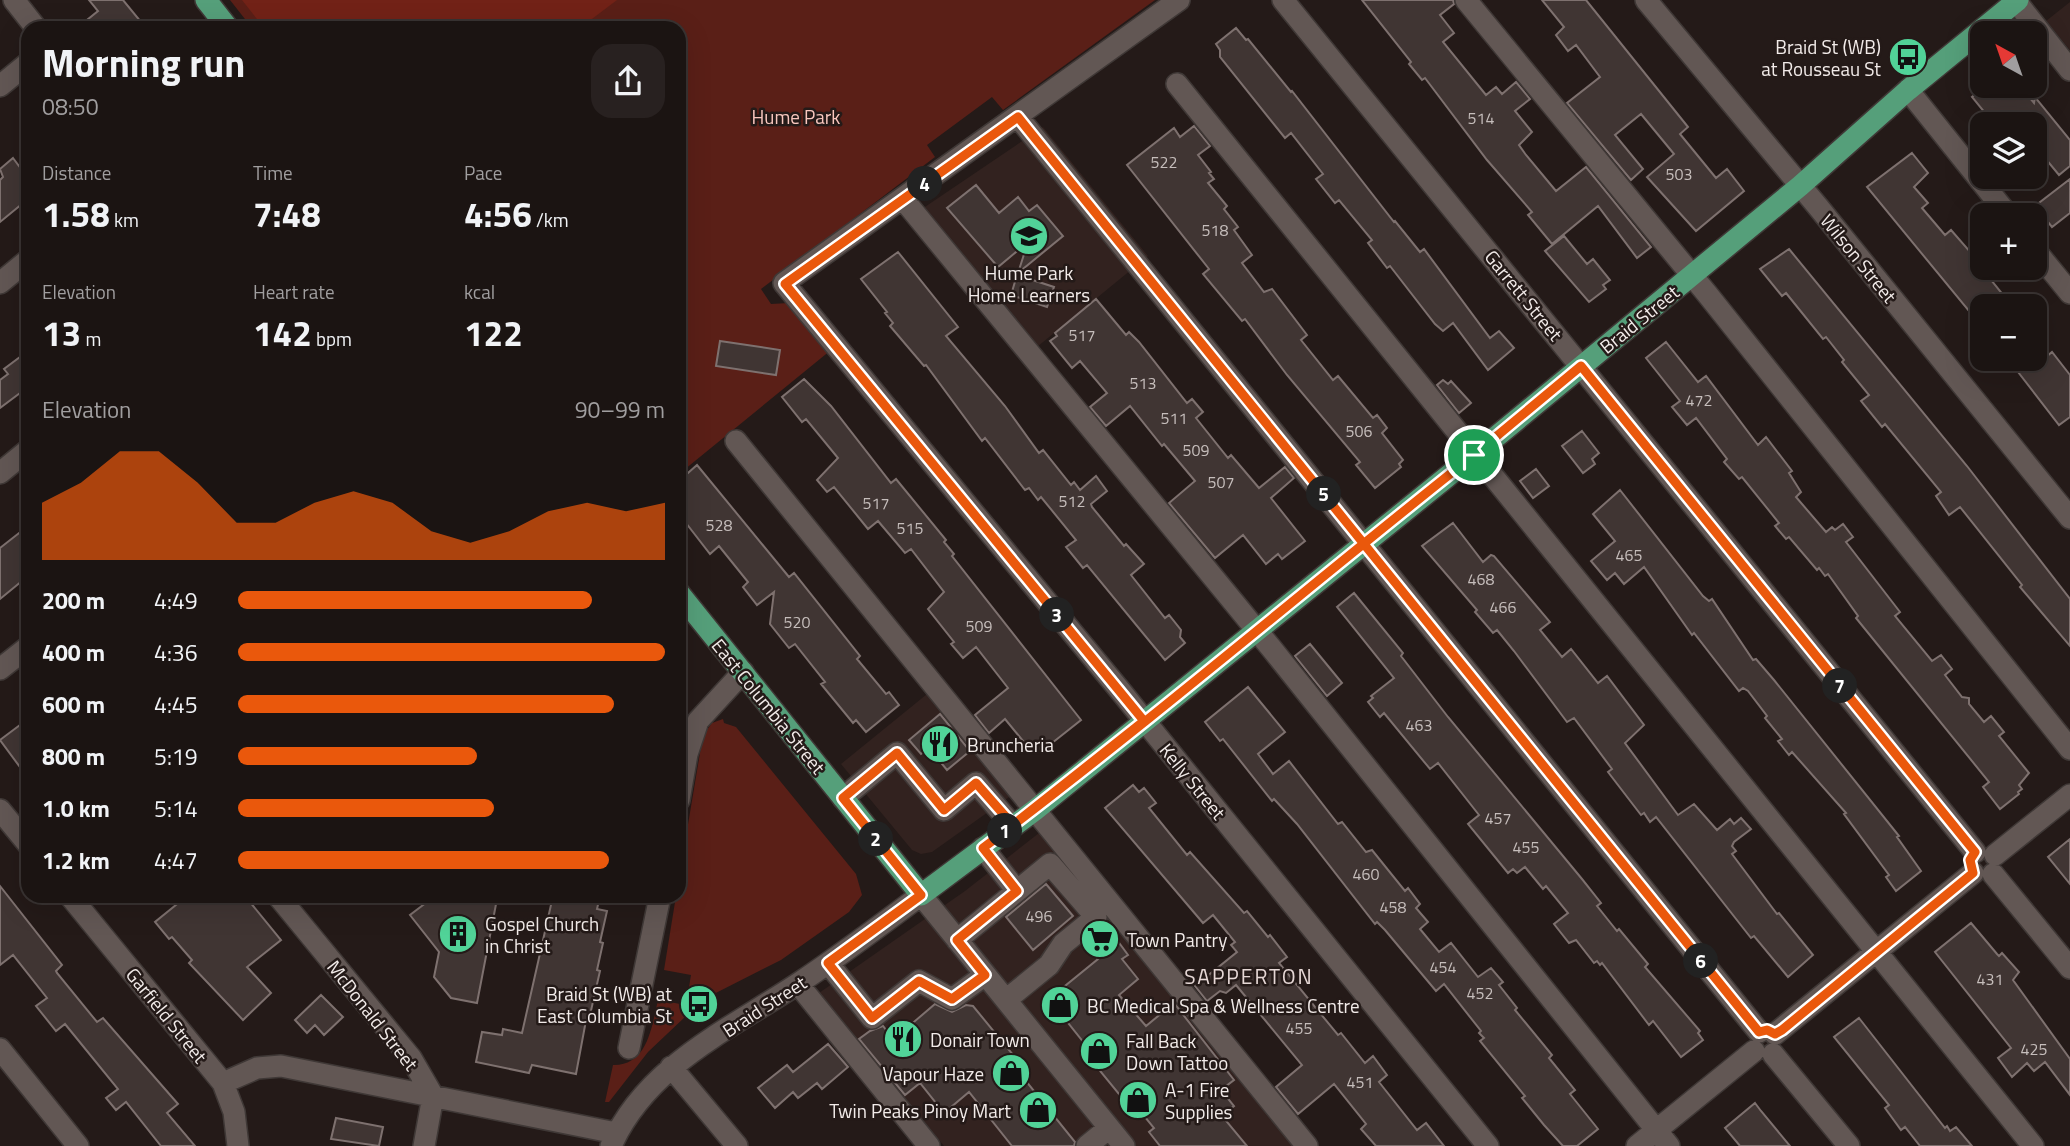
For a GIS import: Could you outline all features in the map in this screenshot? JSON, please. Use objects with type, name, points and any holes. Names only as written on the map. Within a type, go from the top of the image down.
[{"type":"main road","points":[[206,0],[222,21]]},
{"type":"main road","name":"Braid Street","points":[[921,895],[1035,810],[1474,455],[1800,186],[1908,90],[2017,0]]},
{"type":"main road","name":"East Columbia Street","points":[[686,602],[921,895]]},
{"type":"street","points":[[14,0],[30,21]]},
{"type":"street","points":[[1179,0],[1018,117],[1849,1146]]},
{"type":"street","name":"Garrett Street","points":[[1283,0],[2070,968]]},
{"type":"street","points":[[1466,0],[1692,276],[2070,749]]},
{"type":"street","name":"Wilson Street","points":[[1646,0],[2070,518]]},
{"type":"street","points":[[2017,0],[2070,70]]},
{"type":"street","points":[[0,86],[21,69]]},
{"type":"street","points":[[1177,84],[2034,1146]]},
{"type":"street","points":[[1908,90],[1998,203]]},
{"type":"street","name":"Kelly Street","points":[[1018,117],[785,284],[1488,1146]]},
{"type":"street","points":[[903,199],[1257,631],[1663,1138]]},
{"type":"street","points":[[2047,265],[2070,293]]},
{"type":"street","points":[[0,283],[21,266]]},
{"type":"street","points":[[736,441],[1307,1146]]},
{"type":"street","points":[[0,473],[21,456]]},
{"type":"street","points":[[0,669],[21,652]]},
{"type":"street","points":[[686,747],[698,721],[743,672]]},
{"type":"street","points":[[843,798],[897,753],[944,810],[976,783],[1013,825]]},
{"type":"street","points":[[1637,1146],[1663,1138],[1765,1043],[2070,795]]},
{"type":"street","points":[[0,810],[21,836]]},
{"type":"street","points":[[983,848],[1017,891]]},
{"type":"street","points":[[957,940],[1050,864],[1096,917],[1063,944],[1049,965],[1006,1000]]},
{"type":"street","name":"East Columbia Street","points":[[921,895],[1124,1146]]},
{"type":"street","name":"Braid Street","points":[[223,1083],[257,1068],[281,1066],[433,1096],[613,1140],[644,1094],[671,1067],[828,963],[921,895]]},
{"type":"street","name":"Garfield Street","points":[[76,903],[223,1083],[234,1112],[238,1146]]},
{"type":"street","name":"McDonald Street","points":[[284,903],[411,1058],[433,1096]]},
{"type":"street","points":[[629,1048],[659,903]]},
{"type":"street","points":[[828,963],[872,1018],[919,981],[952,999],[985,975]]},
{"type":"street","points":[[797,984],[929,1146]]},
{"type":"street","points":[[0,1049],[78,1146]]},
{"type":"street","points":[[671,1067],[737,1146]]},
{"type":"street","points":[[424,1146],[433,1096]]},
{"type":"street","points":[[1087,1146],[1109,1128]]},
{"type":"shaded area","points":[[242,0],[617,0],[589,21],[258,21]]},
{"type":"shaded area","points":[[2070,2],[2070,50],[2048,21]]},
{"type":"shaded area","name":"Hume Park Home Learners","points":[[1043,127],[1148,256],[1026,356],[910,217]]},
{"type":"shaded area","points":[[932,690],[1019,790],[932,852],[921,854],[912,850],[841,764]]},
{"type":"shaded area","points":[[1039,833],[1043,834],[1307,1146],[944,1146],[819,993],[965,891]]},
{"type":"green space","name":"Hume Park","points":[[230,0],[1155,0],[1003,110],[992,97],[927,145],[935,157],[761,289],[771,304],[789,303],[831,350],[686,468],[686,21],[246,21]]},
{"type":"green space","points":[[723,719],[724,723],[736,727],[856,874],[862,895],[849,912],[781,960],[704,999],[648,1052],[609,1102],[605,1102],[613,1065],[625,1064],[641,1051],[650,1032],[658,1000],[686,1005],[691,975],[664,970],[675,903],[686,903],[686,836],[703,735],[712,723]]},
{"type":"building","points":[[89,0],[123,0],[140,21],[86,21],[98,11]]},
{"type":"building","points":[[1362,0],[1453,0],[1454,4],[1440,15],[1454,33],[1443,42],[1486,95],[1496,87],[1502,94],[1516,82],[1530,99],[1515,111],[1532,132],[1519,145],[1526,155],[1556,191],[1586,167],[1651,247],[1637,258],[1598,206],[1552,244],[1528,215],[1532,212],[1487,160],[1425,78],[1422,80],[1409,64],[1411,62]]},
{"type":"building","points":[[1542,0],[1586,0],[1688,127],[1680,134],[1716,178],[1727,169],[1744,191],[1696,231],[1647,177],[1674,154],[1641,114],[1615,135],[1643,169],[1631,180],[1567,103],[1600,77],[1576,45],[1568,51],[1556,35],[1564,27]]},
{"type":"building","points":[[1236,28],[1292,91],[1394,222],[1420,252],[1424,249],[1490,338],[1499,331],[1514,348],[1488,370],[1453,323],[1443,331],[1390,266],[1387,268],[1368,243],[1372,240],[1339,200],[1335,203],[1316,179],[1323,174],[1291,133],[1285,138],[1220,57],[1216,44]]},
{"type":"building","points":[[1973,98],[2030,98],[2034,103],[2036,98],[2070,140],[2070,166],[2059,175],[2047,160],[2047,112],[1984,112]]},
{"type":"building","points":[[1194,126],[1210,146],[1198,155],[1214,179],[1208,183],[1227,206],[1224,209],[1238,227],[1234,230],[1252,255],[1242,263],[1264,292],[1272,289],[1307,335],[1301,340],[1333,380],[1338,376],[1373,418],[1377,415],[1387,428],[1382,433],[1403,460],[1399,464],[1401,467],[1375,488],[1356,465],[1360,462],[1287,375],[1245,319],[1242,321],[1203,274],[1209,269],[1127,165],[1174,128],[1180,137]]},
{"type":"building","points":[[1912,153],[1928,173],[1914,187],[1928,203],[1922,208],[1945,235],[1951,230],[1970,252],[1970,280],[1991,280],[2002,294],[1970,294],[1970,312],[1867,187]]},
{"type":"building","points":[[13,158],[19,166],[21,164],[21,205],[0,222],[0,180],[3,177],[0,169]]},
{"type":"building","points":[[2070,179],[2070,213],[2052,227],[2047,221],[2047,203],[2039,203]]},
{"type":"building","points":[[976,185],[999,213],[1018,197],[1029,211],[1037,205],[1063,236],[1018,273],[1028,242],[998,267],[947,208]]},
{"type":"building","points":[[1564,236],[1587,264],[1593,259],[1610,280],[1603,285],[1606,289],[1589,302],[1545,251]]},
{"type":"building","points":[[1789,249],[1967,466],[2070,599],[2070,646],[2020,587],[2022,585],[1960,507],[1949,515],[1936,496],[1941,492],[1885,424],[1882,427],[1861,401],[1869,395],[1842,362],[1844,360],[1826,337],[1823,339],[1786,293],[1782,296],[1760,269]]},
{"type":"building","points":[[898,252],[958,327],[946,336],[1005,406],[1039,453],[1043,450],[1071,485],[1074,482],[1080,490],[1096,476],[1107,491],[1091,504],[1092,507],[1124,546],[1126,544],[1144,564],[1131,575],[1165,618],[1169,615],[1181,630],[1180,637],[1185,643],[1165,660],[1087,565],[1083,568],[1066,547],[1076,540],[1041,497],[1038,500],[1029,488],[1025,490],[985,438],[982,441],[926,365],[924,366],[890,326],[893,323],[885,313],[887,312],[861,279]]},
{"type":"building","points":[[1017,275],[1054,287],[1047,307],[1011,295]]},
{"type":"building","points":[[1096,299],[1126,335],[1129,332],[1139,342],[1187,403],[1192,399],[1203,412],[1196,418],[1228,458],[1231,455],[1259,488],[1285,467],[1294,478],[1271,498],[1305,541],[1282,559],[1278,554],[1266,564],[1243,535],[1215,558],[1169,503],[1195,481],[1130,406],[1106,426],[1090,407],[1107,393],[1080,361],[1072,368],[1050,341],[1057,336],[1055,333]]},
{"type":"building","points":[[720,341],[780,350],[776,375],[716,366]]},
{"type":"building","points":[[1666,342],[1698,382],[1706,376],[1758,445],[1766,437],[1792,471],[1789,473],[1801,492],[1796,497],[1826,532],[1843,524],[1853,537],[1846,542],[1900,612],[1895,616],[1932,661],[1941,655],[1952,669],[1945,675],[1962,697],[1969,698],[1969,704],[1984,722],[1991,716],[2004,732],[1999,736],[2029,773],[2019,785],[2022,789],[2019,794],[2000,809],[1983,787],[1989,782],[1856,618],[1858,616],[1828,574],[1825,576],[1819,568],[1817,570],[1789,537],[1786,539],[1775,526],[1779,523],[1742,477],[1739,479],[1724,462],[1727,459],[1696,418],[1687,425],[1672,407],[1680,401],[1646,358]]},
{"type":"building","points":[[2052,352],[2070,375],[2070,417],[2059,425],[2017,371],[2047,371],[2047,356]]},
{"type":"building","points":[[21,356],[21,392],[0,408],[0,380],[8,374],[4,369]]},
{"type":"building","points":[[804,379],[831,406],[891,483],[896,479],[946,540],[944,542],[954,554],[952,556],[1081,720],[1042,751],[1038,747],[1032,752],[1005,719],[989,733],[975,715],[1008,688],[976,647],[963,658],[951,644],[954,642],[928,609],[944,592],[911,549],[905,553],[878,521],[868,529],[834,487],[827,492],[817,480],[838,458],[806,419],[802,422],[782,397]]},
{"type":"building","points":[[1443,380],[1448,384],[1451,381],[1471,403],[1459,413],[1437,385]]},
{"type":"building","points":[[1582,431],[1599,453],[1592,459],[1595,464],[1583,473],[1562,446]]},
{"type":"building","points":[[697,465],[789,577],[794,573],[860,656],[857,659],[886,694],[889,692],[899,705],[866,732],[856,720],[853,723],[821,684],[825,682],[795,644],[789,648],[770,624],[774,592],[757,605],[743,587],[748,582],[719,546],[710,554],[686,523],[686,475]]},
{"type":"building","points":[[1536,469],[1549,486],[1533,498],[1520,481]]},
{"type":"building","points":[[1620,490],[1703,596],[1709,601],[1712,599],[1753,660],[1756,659],[1774,680],[1899,836],[1897,837],[1921,871],[1896,891],[1886,877],[1889,875],[1844,814],[1846,813],[1792,752],[1789,755],[1778,741],[1782,739],[1748,691],[1743,688],[1739,691],[1694,633],[1692,635],[1644,567],[1624,584],[1615,573],[1607,580],[1591,561],[1615,541],[1593,514]]},
{"type":"building","points":[[1453,523],[1483,562],[1491,555],[1494,556],[1550,622],[1540,630],[1562,657],[1571,649],[1598,683],[1607,676],[1644,725],[1625,743],[1678,815],[1694,804],[1717,830],[1730,819],[1734,824],[1741,818],[1751,829],[1734,842],[1732,846],[1736,851],[1732,854],[1777,914],[1779,913],[1813,955],[1788,977],[1754,936],[1751,938],[1656,817],[1650,822],[1644,813],[1641,815],[1608,772],[1612,769],[1574,718],[1567,722],[1497,630],[1493,633],[1475,612],[1477,610],[1422,546]]},
{"type":"building","points":[[21,532],[21,582],[0,599],[0,548]]},
{"type":"building","points":[[1354,593],[1403,653],[1401,656],[1448,717],[1601,903],[1597,906],[1648,964],[1645,967],[1700,1031],[1698,1033],[1703,1040],[1681,1057],[1653,1021],[1649,1025],[1602,963],[1594,963],[1576,940],[1569,943],[1554,924],[1568,913],[1546,886],[1543,889],[1525,867],[1517,873],[1513,869],[1508,873],[1468,824],[1479,815],[1438,763],[1430,769],[1384,713],[1380,717],[1368,702],[1373,698],[1371,696],[1394,678],[1337,607]]},
{"type":"building","points":[[1310,644],[1342,683],[1327,696],[1295,656]]},
{"type":"building","points":[[1248,687],[1285,732],[1258,754],[1273,774],[1289,761],[1338,824],[1342,822],[1366,852],[1372,850],[1405,891],[1408,888],[1420,904],[1416,908],[1428,922],[1420,929],[1439,952],[1451,943],[1478,977],[1491,968],[1503,982],[1499,985],[1517,1008],[1515,1010],[1552,1055],[1549,1058],[1575,1090],[1570,1094],[1598,1129],[1577,1146],[1563,1146],[1544,1125],[1522,1098],[1525,1096],[1480,1041],[1484,1038],[1479,1033],[1481,1031],[1444,984],[1436,991],[1385,930],[1377,922],[1375,924],[1297,824],[1274,799],[1272,801],[1223,739],[1220,741],[1205,722]]},
{"type":"building","name":"Bruncheria","points":[[940,714],[970,751],[947,770],[929,748],[921,754],[909,740]]},
{"type":"building","points":[[21,724],[21,768],[0,740]]},
{"type":"building","points":[[1133,785],[1139,792],[1144,788],[1156,803],[1149,808],[1187,855],[1190,852],[1244,913],[1247,911],[1268,937],[1270,935],[1287,957],[1279,963],[1338,1035],[1341,1033],[1365,1063],[1373,1056],[1387,1075],[1379,1082],[1417,1130],[1426,1123],[1444,1146],[1376,1146],[1361,1129],[1366,1124],[1334,1084],[1298,1114],[1276,1087],[1302,1065],[1236,985],[1226,993],[1220,991],[1207,1001],[1195,986],[1237,952],[1231,945],[1235,942],[1213,915],[1203,923],[1105,808]]},
{"type":"building","points":[[2070,839],[2070,884],[2048,857]]},
{"type":"building","points":[[1046,884],[1073,916],[1033,950],[1006,917]]},
{"type":"building","points":[[0,886],[62,965],[57,973],[97,1022],[103,1018],[178,1104],[167,1113],[195,1146],[161,1146],[126,1102],[116,1110],[106,1098],[118,1089],[65,1024],[56,1031],[36,1006],[47,998],[13,955],[0,965]]},
{"type":"building","points":[[178,903],[251,903],[281,940],[247,967],[271,993],[243,1020],[189,963],[192,960],[172,937],[169,939],[155,922]]},
{"type":"building","name":"Gospel Church in Christ","points":[[426,903],[496,903],[477,1003],[451,998],[434,977],[439,952],[410,915]]},
{"type":"building","points":[[551,903],[598,903],[597,909],[607,911],[600,942],[603,943],[597,970],[600,971],[590,1015],[587,1015],[576,1074],[532,1065],[529,1073],[476,1062],[482,1032],[502,1035],[503,1029],[522,1033]]},
{"type":"building","points":[[1971,923],[1997,954],[1999,956],[2002,953],[2019,972],[2013,980],[2070,1059],[2070,1095],[2045,1062],[2034,1071],[2027,1063],[2012,1077],[1998,1058],[2011,1048],[1935,952]]},
{"type":"building","points":[[1106,925],[1128,955],[1122,959],[1138,979],[1119,995],[1146,1026],[1174,1003],[1234,1080],[1221,1090],[1234,1106],[1222,1116],[1247,1146],[1160,1146],[1149,1132],[1154,1128],[1128,1096],[1123,1099],[1096,1066],[1100,1063],[1049,999],[1098,959],[1085,943]]},
{"type":"building","points":[[321,995],[343,1017],[324,1035],[315,1025],[307,1033],[295,1020]]},
{"type":"building","points":[[935,1004],[952,1012],[966,1005],[973,1006],[1014,1056],[1009,1060],[1075,1142],[1074,1146],[1012,1146],[969,1092],[944,1113],[920,1083],[905,1095],[859,1039],[883,1026],[890,1035],[904,1023],[908,1027]]},
{"type":"building","points":[[1859,1018],[1945,1128],[1947,1126],[1950,1131],[1956,1127],[1972,1146],[1920,1146],[1905,1127],[1901,1130],[1885,1108],[1889,1105],[1834,1037]]},
{"type":"building","points":[[828,1044],[848,1067],[822,1089],[817,1083],[798,1098],[793,1092],[775,1108],[758,1088],[787,1065],[793,1072]]},
{"type":"building","points":[[1755,1103],[1790,1146],[1740,1146],[1725,1128]]},
{"type":"building","points":[[336,1118],[383,1127],[379,1146],[331,1139]]},
{"type":"place","name":"Braid St (WB) at Rousseau St","points":[[1908,57]]},
{"type":"place","name":"Hume Park Home Learners","points":[[1029,236]]},
{"type":"place","name":"Bruncheria","points":[[940,744]]},
{"type":"place","name":"Gospel Church in Christ","points":[[458,934]]},
{"type":"place","name":"Town Pantry","points":[[1100,939]]},
{"type":"place","name":"Braid St (WB) at East Columbia St","points":[[699,1004]]},
{"type":"place","name":"BC Medical Spa & Wellness Centre","points":[[1060,1005]]},
{"type":"place","name":"Donair Town","points":[[903,1039]]},
{"type":"place","name":"Fall Back Down Tattoo","points":[[1099,1051]]},
{"type":"place","name":"Vapour Haze","points":[[1011,1073]]},
{"type":"place","name":"A-1 Fire Supplies","points":[[1138,1100]]},
{"type":"place","name":"Twin Peaks Pinoy Mart","points":[[1038,1110]]},
{"type":"district","name":"SAPPERTON","points":[[1249,976]]},
{"type":"route","points":[[1474,455],[1363,543],[1035,810],[983,848],[1017,891],[957,940],[985,975],[952,999],[919,981],[872,1018],[828,963],[921,895],[843,798],[897,753],[944,810],[976,783],[1013,825],[1144,721],[785,284],[1018,117],[1158,289],[1219,365],[1363,543],[1378,561],[1485,694],[1759,1032],[1767,1030],[1775,1034],[1782,1030],[1973,873],[1969,864],[1975,852],[1581,366],[1474,455]]}]
